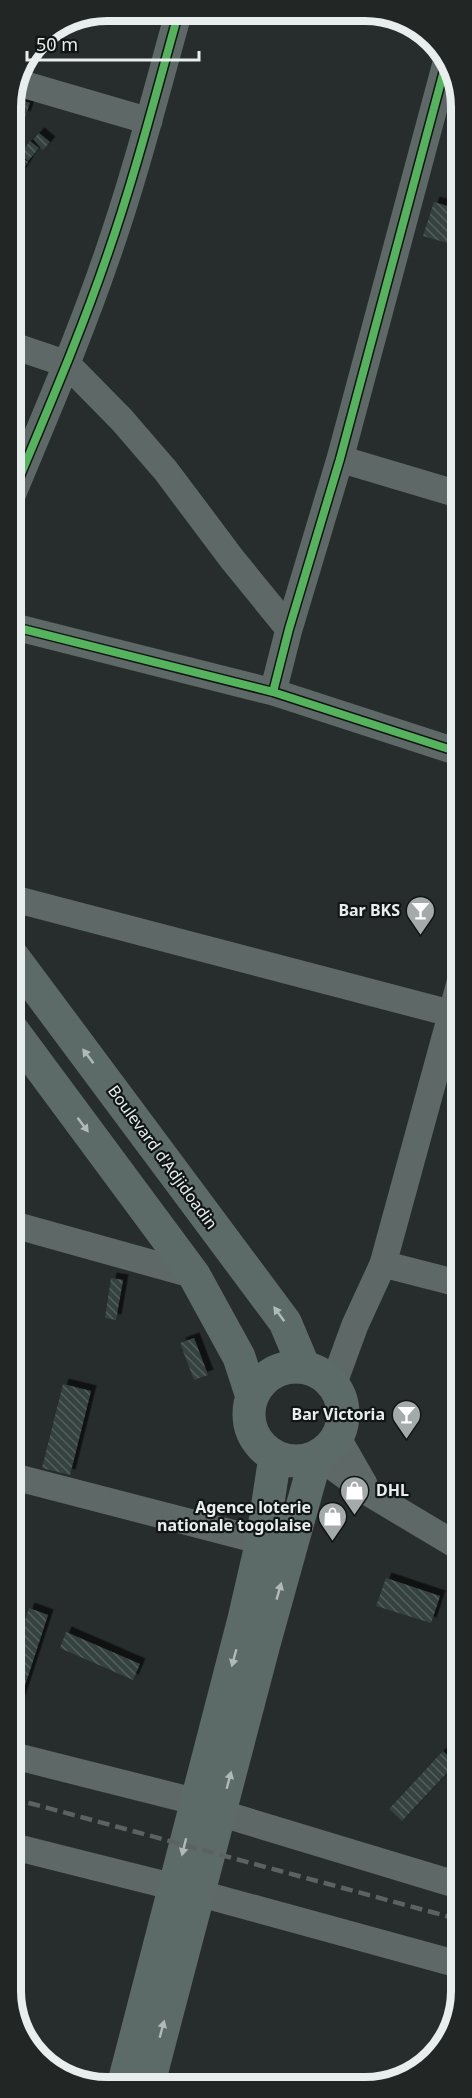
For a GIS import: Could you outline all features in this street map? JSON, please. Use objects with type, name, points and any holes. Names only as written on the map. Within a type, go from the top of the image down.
[{"type":"main road","name":"Boulevard d'Adjidoadin","points":[[21,967],[285,1322],[318,1374]]},
{"type":"main road","points":[[21,1041],[195,1275],[239,1357],[252,1397],[249,1420],[257,1442],[275,1457],[296,1462],[324,1450]]},
{"type":"main road","points":[[208,1807],[264,1644],[324,1450],[343,1419],[341,1401],[318,1374],[290,1367],[267,1377],[252,1397]]},
{"type":"main road","points":[[126,2077],[186,1890],[208,1807],[244,1619],[262,1541],[275,1457]]},
{"type":"main road","points":[[150,2077],[186,1890]]},
{"type":"street","points":[[21,474],[67,364],[107,256],[176,21]]},
{"type":"street","points":[[273,692],[289,629],[340,459],[443,73]]},
{"type":"street","points":[[24,85],[148,121]]},
{"type":"street","points":[[21,348],[67,364],[122,420],[166,471],[232,560],[289,629]]},
{"type":"street","points":[[340,459],[451,492]]},
{"type":"street","points":[[21,629],[273,692],[451,750]]},
{"type":"street","points":[[21,901],[451,1013]]},
{"type":"street","points":[[318,1374],[355,1325],[383,1264],[451,1031]]},
{"type":"street","points":[[21,1227],[195,1275]]},
{"type":"street","points":[[383,1264],[451,1281]]},
{"type":"street","points":[[324,1450],[369,1493],[451,1542]]},
{"type":"street","points":[[21,1479],[262,1541]]},
{"type":"street","points":[[21,1758],[208,1807],[451,1883]]},
{"type":"street","points":[[21,1849],[186,1890],[451,1962]]},
{"type":"building","points":[[21,101],[30,103],[25,117],[21,116]]},
{"type":"building","points":[[39,133],[50,142],[43,150],[33,139]]},
{"type":"building","points":[[30,141],[39,148],[28,161],[21,153]]},
{"type":"building","points":[[21,157],[28,162],[21,173]]},
{"type":"building","points":[[434,202],[451,207],[451,244],[423,236]]},
{"type":"building","points":[[111,1278],[123,1280],[116,1320],[105,1318]]},
{"type":"building","points":[[194,1338],[208,1375],[194,1380],[180,1343]]},
{"type":"building","points":[[63,1384],[91,1391],[70,1475],[42,1468]]},
{"type":"building","points":[[386,1578],[440,1596],[431,1623],[376,1606]]},
{"type":"building","points":[[29,1608],[48,1615],[21,1698],[21,1632]]},
{"type":"building","points":[[66,1632],[140,1664],[133,1680],[60,1648]]},
{"type":"building","points":[[443,1751],[451,1758],[451,1768],[402,1821],[389,1809]]},
{"type":"railway","points":[[21,1801],[451,1917]]},
{"type":"cycle path","points":[[21,474],[73,348],[107,256],[136,165],[176,21]]},
{"type":"cycle path","points":[[273,692],[289,629],[340,459],[443,73]]},
{"type":"cycle path","points":[[21,629],[273,692],[451,750]]},
{"type":"place","name":"Bar BKS","points":[[421,936]]},
{"type":"place","name":"Bar Victoria","points":[[406,1440]]},
{"type":"place","name":"DHL","points":[[355,1516]]},
{"type":"place","name":"Agence loterie nationale togolaise","points":[[332,1542]]}]
